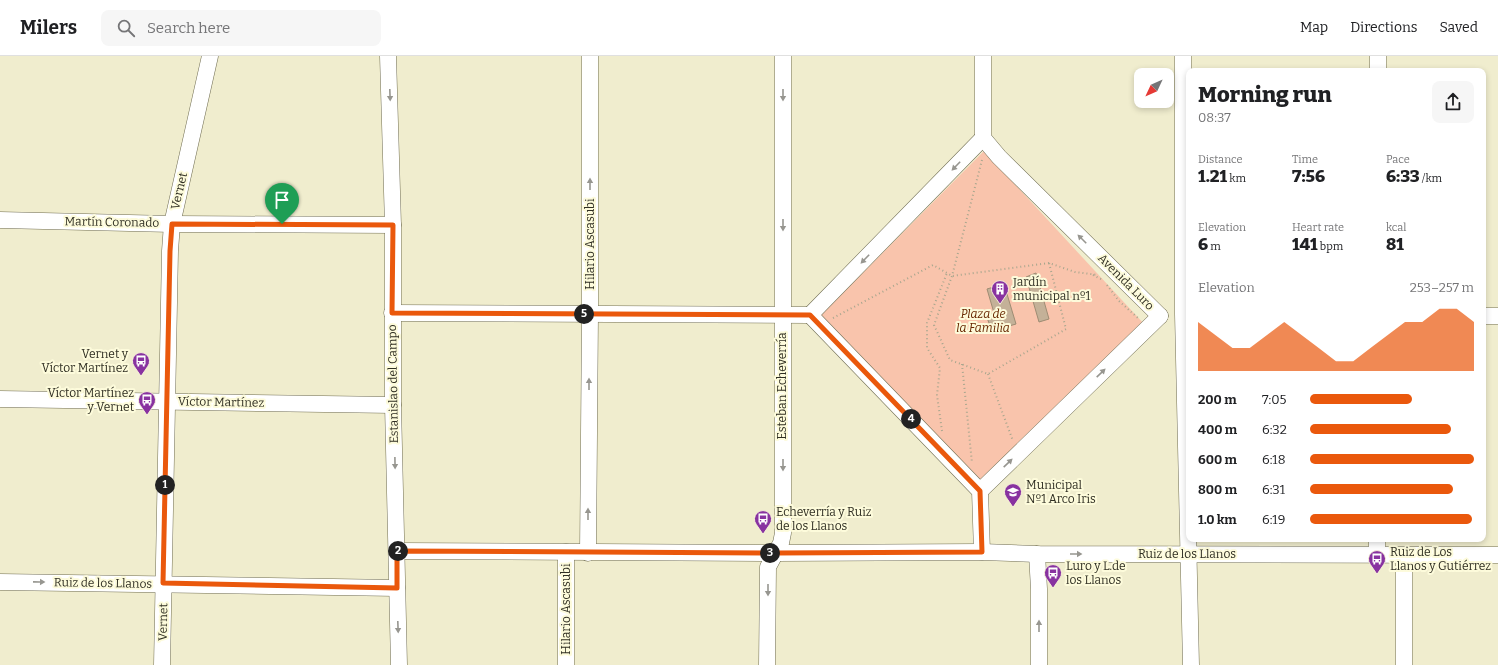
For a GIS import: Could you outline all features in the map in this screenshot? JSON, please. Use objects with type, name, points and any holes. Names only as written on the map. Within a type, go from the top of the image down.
[{"type":"street","name":"Vernet","points":[[162,665],[166,401],[172,224],[210,56]]},
{"type":"street","name":"Estanislao del Campo","points":[[388,56],[393,225],[392,313],[399,665]]},
{"type":"street","name":"Hilario Ascasubi","points":[[588,553],[590,56]]},
{"type":"street","name":"Esteban Echeverría","points":[[767,665],[768,567],[781,543],[783,533],[783,56]]},
{"type":"street","points":[[810,315],[983,138],[983,56]]},
{"type":"street","points":[[1160,316],[1186,314],[1184,56]]},
{"type":"street","points":[[1378,56],[1378,68]]},
{"type":"street","name":"Avenida Luro","points":[[980,491],[1160,316],[999,157],[983,138]]},
{"type":"street","name":"Martín Coronado","points":[[0,220],[172,224],[393,225]]},
{"type":"street","points":[[392,313],[810,315],[980,491],[982,552]]},
{"type":"street","points":[[1486,316],[1498,316]]},
{"type":"street","name":"Víctor Martínez","points":[[0,399],[394,405]]},
{"type":"street","points":[[1188,542],[1191,665]]},
{"type":"street","points":[[1377,542],[1377,555]]},
{"type":"street","name":"Ruiz de los Llanos","points":[[397,551],[588,553],[982,552],[1037,554],[1404,556],[1498,555]]},
{"type":"street","name":"Hilario Ascasubi","points":[[566,552],[566,665]]},
{"type":"street","points":[[1037,554],[1039,589],[1039,665]]},
{"type":"street","points":[[1404,556],[1404,665]]},
{"type":"street","name":"Ruiz de los Llanos","points":[[0,582],[163,583],[397,588]]},
{"type":"path","points":[[982,159],[952,276],[934,325],[950,360],[988,374],[1013,443]]},
{"type":"path","points":[[988,374],[1066,328],[1049,263]]},
{"type":"path","points":[[830,319],[933,265],[952,276],[1049,263],[1075,272],[1099,275]]},
{"type":"path","points":[[1091,274],[1104,281],[1119,302],[1140,319],[1094,270]]},
{"type":"path","points":[[943,438],[937,395],[940,368],[927,348],[927,323],[947,273]]},
{"type":"path","points":[[962,364],[972,467]]},
{"type":"green space","name":"Plaza de la Familia","points":[[984,151],[1145,325],[982,483],[818,318]]},
{"type":"building","points":[[1036,273],[1049,319],[1039,322],[1026,277]]},
{"type":"building","points":[[1004,284],[1016,324],[992,331],[986,315],[994,313],[987,289]]},
{"type":"place","name":"Jardín municipal nº1","points":[[1000,304]]},
{"type":"place","name":"Vernet y Víctor Martínez","points":[[141,376]]},
{"type":"place","name":"Víctor Martínez y Vernet","points":[[147,415]]},
{"type":"place","name":"Municipal Nº1 Arco Iris","points":[[1013,507]]},
{"type":"place","name":"Echeverría y Ruiz de los Llanos","points":[[763,534]]},
{"type":"place","name":"Ruiz de Los Llanos y Gutiérrez","points":[[1377,574]]},
{"type":"place","name":"Luro y L.de los Llanos","points":[[1053,588]]},
{"type":"route","points":[[172,224],[282,224],[393,225],[392,313],[810,315],[980,491],[982,552],[776,553],[397,551],[397,588],[163,583],[166,401],[172,224]]}]
